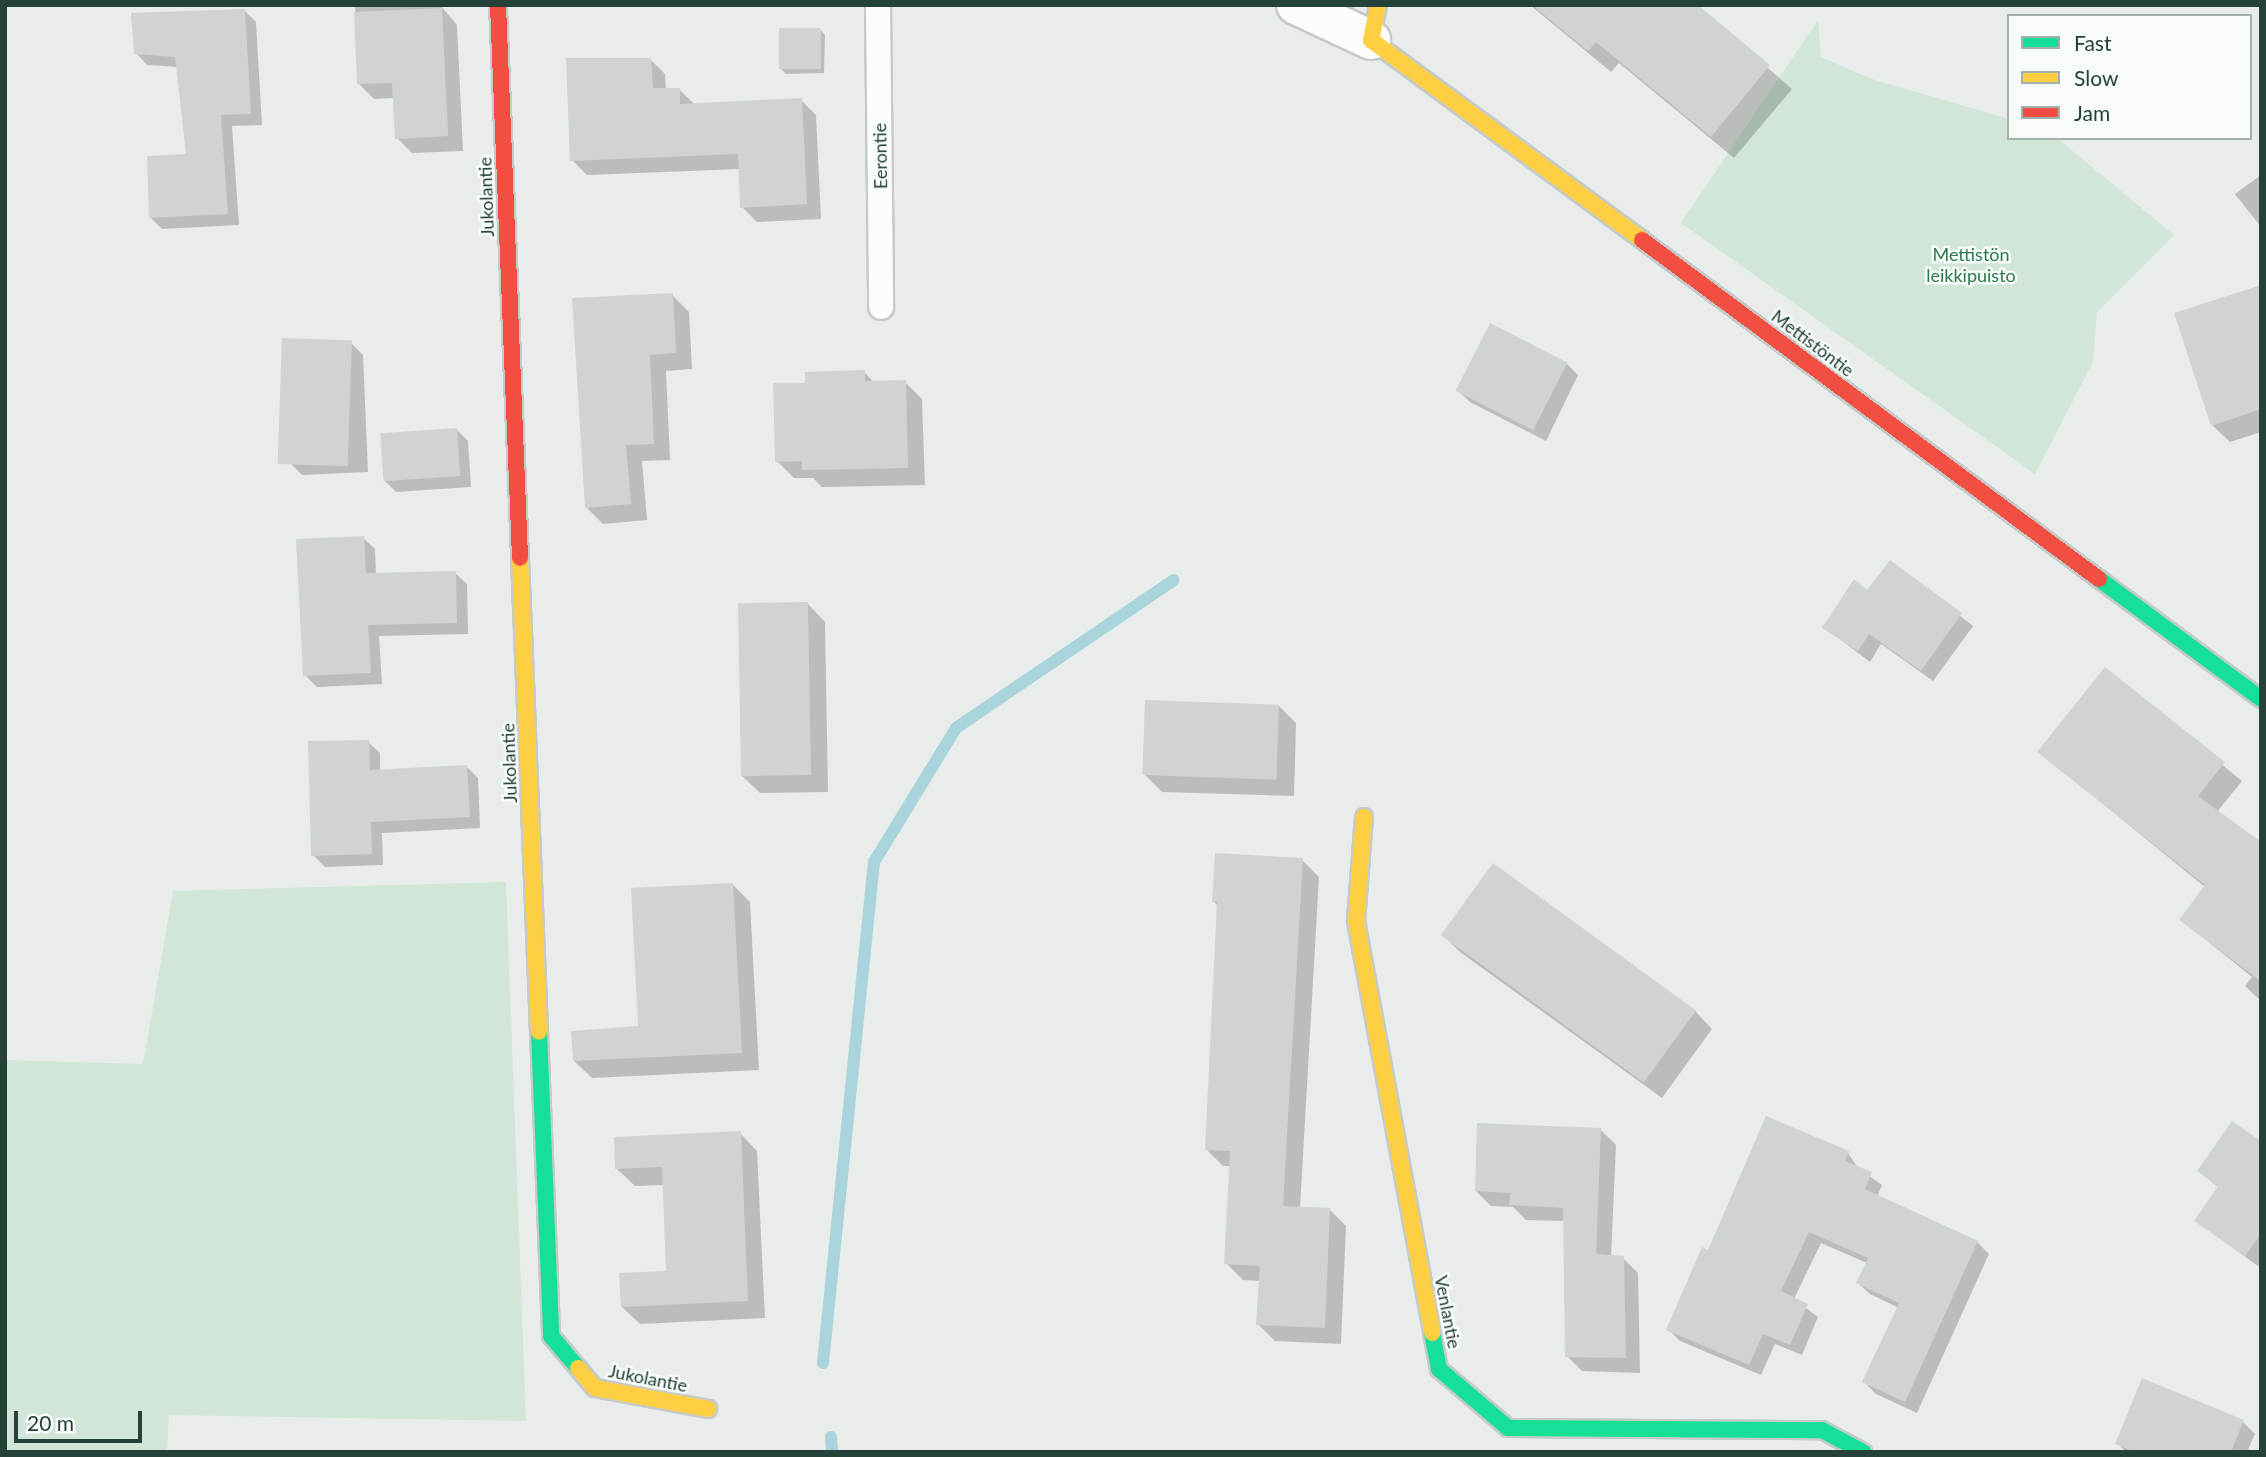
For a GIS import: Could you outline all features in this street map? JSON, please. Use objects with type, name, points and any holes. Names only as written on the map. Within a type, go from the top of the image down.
[{"type":"street","name":"Jukolantie","points":[[498,5],[551,1336],[595,1388],[708,1409]]},
{"type":"street","points":[[1296,5],[1375,23]]},
{"type":"street","name":"Mettistöntie","points":[[1375,23],[2261,699]]},
{"type":"street","name":"Venlantie","points":[[1364,817],[1356,921],[1439,1369],[1508,1428],[1822,1430],[1863,1452]]},
{"type":"lane","name":"Eerontie","points":[[878,5],[881,307]]},
{"type":"green space","name":"Mettistön leikkipuisto","points":[[1818,20],[1821,57],[1872,79],[2007,118],[2007,140],[2059,140],[2174,235],[2097,312],[2093,362],[2035,474],[1681,223]]},
{"type":"green space","points":[[506,882],[526,1421],[169,1415],[167,1452],[5,1452],[5,1060],[143,1064],[173,891]]},
{"type":"building","points":[[1532,5],[1698,5],[1770,65],[1711,137],[1596,42],[1588,51]]},
{"type":"building","points":[[442,8],[448,136],[395,139],[392,83],[357,84],[354,12]]},
{"type":"building","points":[[245,9],[251,114],[221,115],[228,214],[149,218],[147,156],[186,154],[175,57],[134,54],[131,13]]},
{"type":"building","points":[[779,28],[821,28],[821,69],[779,69]]},
{"type":"building","points":[[566,58],[651,58],[653,88],[680,88],[680,104],[802,98],[807,204],[740,208],[738,154],[570,161]]},
{"type":"building","points":[[2261,285],[2261,409],[2211,426],[2174,313]]},
{"type":"building","points":[[673,293],[676,353],[650,355],[654,444],[626,445],[631,504],[585,508],[572,298]]},
{"type":"building","points":[[1490,323],[1568,362],[1533,430],[1455,391]]},
{"type":"building","points":[[282,338],[352,340],[348,466],[278,464]]},
{"type":"building","points":[[865,370],[865,381],[906,380],[908,468],[802,470],[802,461],[775,462],[773,383],[805,383],[805,372]]},
{"type":"building","points":[[457,428],[460,476],[384,481],[380,433]]},
{"type":"building","points":[[364,536],[366,573],[456,571],[457,623],[368,625],[371,673],[303,676],[296,539]]},
{"type":"building","points":[[1890,560],[1962,613],[1921,671],[1869,634],[1858,651],[1822,628],[1854,579],[1867,590]]},
{"type":"building","points":[[808,602],[811,775],[741,776],[738,603]]},
{"type":"building","points":[[2105,667],[2225,762],[2198,796],[2261,842],[2261,981],[2179,920],[2205,885],[2037,752]]},
{"type":"building","points":[[1145,700],[1279,705],[1276,780],[1142,775]]},
{"type":"building","points":[[369,740],[370,770],[467,765],[470,817],[371,822],[372,854],[311,856],[308,741]]},
{"type":"building","points":[[1215,853],[1303,858],[1283,1206],[1330,1208],[1325,1328],[1256,1325],[1260,1266],[1224,1264],[1230,1151],[1205,1150],[1217,902],[1212,902]]},
{"type":"building","points":[[1493,863],[1696,1011],[1644,1083],[1441,935]]},
{"type":"building","points":[[733,883],[742,1053],[573,1061],[571,1031],[638,1026],[631,888]]},
{"type":"building","points":[[1766,1116],[1849,1151],[1845,1161],[1872,1172],[1865,1189],[1978,1241],[1905,1402],[1862,1382],[1899,1303],[1856,1283],[1868,1258],[1809,1232],[1781,1291],[1808,1304],[1790,1345],[1763,1334],[1749,1365],[1666,1330],[1702,1247],[1708,1250]]},
{"type":"building","points":[[2232,1121],[2261,1141],[2261,1234],[2245,1256],[2194,1221],[2218,1186],[2197,1171]]},
{"type":"building","points":[[1477,1123],[1601,1128],[1596,1254],[1624,1256],[1626,1358],[1565,1357],[1563,1208],[1509,1205],[1510,1193],[1475,1191]]},
{"type":"building","points":[[741,1131],[748,1301],[621,1307],[619,1273],[666,1271],[662,1167],[615,1169],[614,1137]]},
{"type":"building","points":[[2142,1378],[2244,1420],[2231,1452],[2135,1452],[2115,1444]]},
{"type":"waterway","points":[[823,1363],[874,862],[956,728],[1174,580]]},
{"type":"waterway","points":[[831,1437],[832,1452]]},
{"type":"traffic: fast","points":[[2099,579],[2261,699]]},
{"type":"traffic: fast","points":[[539,1032],[551,1336],[578,1368]]},
{"type":"traffic: fast","points":[[1432,1333],[1439,1369],[1508,1428],[1822,1430],[1863,1452]]},
{"type":"traffic: slow","points":[[1378,5],[1371,40],[1642,240]]},
{"type":"traffic: slow","points":[[520,558],[539,1032]]},
{"type":"traffic: slow","points":[[1364,817],[1356,921],[1432,1333]]},
{"type":"traffic: slow","points":[[578,1368],[595,1388],[708,1409]]},
{"type":"traffic: jam","points":[[498,5],[520,558]]},
{"type":"traffic: jam","points":[[1642,240],[2099,579]]}]
